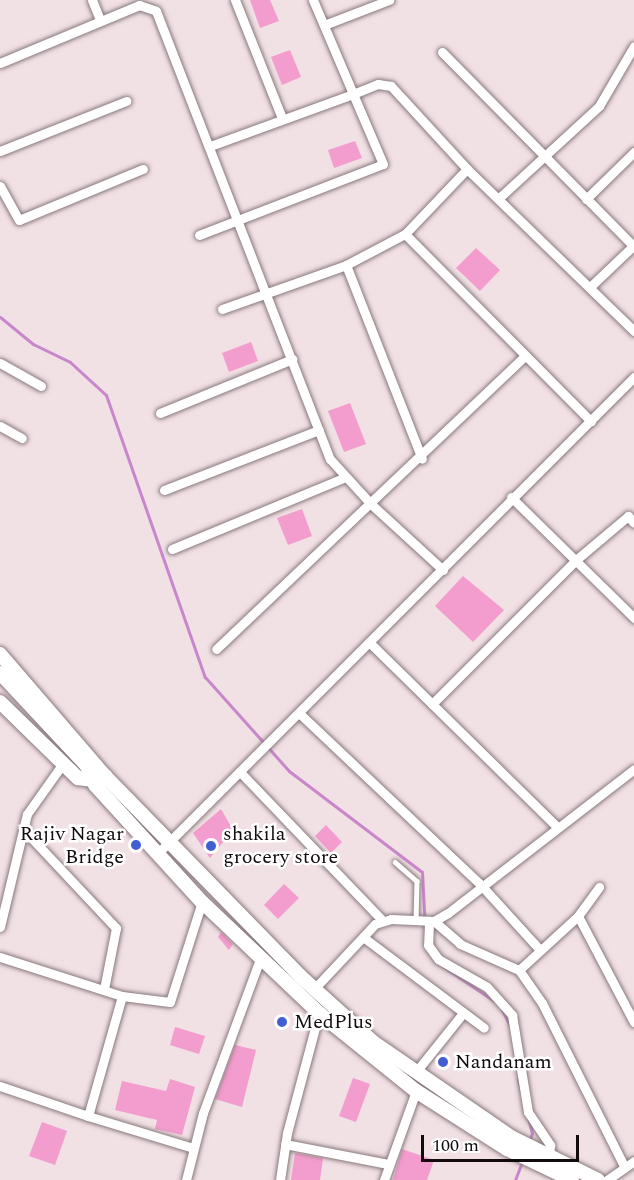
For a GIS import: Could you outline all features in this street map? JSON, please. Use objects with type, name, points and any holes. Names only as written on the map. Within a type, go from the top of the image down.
[{"type":"main road","points":[[0,654],[103,768],[100,780]]},
{"type":"main road","points":[[0,673],[100,780],[158,853],[202,902],[319,1013],[416,1091],[526,1151],[549,1156],[598,1180]]},
{"type":"main road","points":[[1,701],[78,778],[100,780],[170,842],[314,989],[415,1073],[526,1151],[572,1180]]},
{"type":"street","points":[[92,0],[100,20]]},
{"type":"street","points":[[235,0],[282,118]]},
{"type":"street","points":[[199,235],[383,164],[313,0]]},
{"type":"street","points":[[324,25],[390,0]]},
{"type":"street","points":[[0,63],[139,5],[156,11],[319,430],[343,478],[443,570]]},
{"type":"street","points":[[499,198],[600,106],[634,46]]},
{"type":"street","points":[[442,52],[633,246],[591,286]]},
{"type":"street","points":[[210,146],[378,84],[391,86],[467,169],[591,286],[634,331]]},
{"type":"street","points":[[0,151],[126,101]]},
{"type":"street","points":[[586,199],[634,152]]},
{"type":"street","points":[[0,186],[14,218],[26,219],[143,169]]},
{"type":"street","points":[[222,309],[346,265],[405,234],[467,169]]},
{"type":"street","points":[[405,234],[591,421]]},
{"type":"street","points":[[346,265],[422,459]]},
{"type":"street","points":[[216,649],[370,503],[422,459],[525,356]]},
{"type":"street","points":[[160,414],[292,359]]},
{"type":"street","points":[[0,363],[41,386]]},
{"type":"street","points":[[158,853],[443,570],[511,497],[634,377]]},
{"type":"street","points":[[0,426],[22,438]]},
{"type":"street","points":[[164,490],[319,430]]},
{"type":"street","points":[[172,549],[343,478]]},
{"type":"street","points":[[511,497],[577,559],[634,618]]},
{"type":"street","points":[[432,704],[577,559],[632,516]]},
{"type":"street","points":[[369,642],[555,825]]},
{"type":"street","points":[[299,713],[480,884],[540,950]]},
{"type":"street","points":[[0,927],[23,829],[32,804],[64,762]]},
{"type":"street","points":[[425,921],[480,884],[555,825],[634,769]]},
{"type":"street","points":[[240,772],[382,920]]},
{"type":"street","points":[[23,829],[116,928],[104,989]]},
{"type":"street","points":[[519,970],[578,916],[600,887]]},
{"type":"street","points":[[0,957],[122,996],[170,1002],[202,902]]},
{"type":"street","points":[[578,916],[634,1022]]},
{"type":"street","points":[[314,989],[382,920],[425,921],[460,944],[519,970],[542,1003],[623,1164]]},
{"type":"street","points":[[425,921],[428,945],[438,959],[487,987],[512,1015],[528,1112],[550,1145],[549,1156]]},
{"type":"street","points":[[363,937],[484,1028]]},
{"type":"street","points":[[186,1180],[193,1148],[260,959]]},
{"type":"street","points":[[88,1116],[122,996]]},
{"type":"street","points":[[280,1180],[285,1144],[319,1013]]},
{"type":"street","points":[[415,1073],[463,1013]]},
{"type":"street","points":[[0,1086],[193,1148]]},
{"type":"street","points":[[384,1180],[416,1091]]},
{"type":"street","points":[[285,1144],[388,1164]]},
{"type":"street","points":[[607,1180],[623,1164],[634,1161]]},
{"type":"lane","points":[[395,862],[417,881],[425,921]]},
{"type":"building","points":[[250,0],[270,0],[279,21],[260,28]]},
{"type":"building","points":[[290,50],[301,77],[282,85],[271,57]]},
{"type":"building","points":[[355,141],[362,158],[334,168],[328,150]]},
{"type":"building","points":[[476,248],[500,270],[480,291],[456,268]]},
{"type":"building","points":[[251,342],[258,361],[229,372],[222,353]]},
{"type":"building","points":[[350,403],[366,444],[344,452],[328,411]]},
{"type":"building","points":[[302,509],[312,536],[288,545],[277,518]]},
{"type":"building","points":[[463,576],[504,610],[473,642],[435,606]]},
{"type":"building","name":"shakila grocery store","points":[[221,809],[233,830],[210,858],[193,833]]},
{"type":"building","points":[[326,825],[342,842],[331,853],[315,836]]},
{"type":"building","points":[[284,884],[299,898],[278,919],[264,905]]},
{"type":"building","points":[[221,932],[233,944],[229,950],[218,937]]},
{"type":"building","points":[[175,1027],[205,1036],[199,1054],[170,1045]]},
{"type":"building","points":[[235,1045],[256,1050],[242,1107],[215,1099]]},
{"type":"building","points":[[353,1078],[370,1084],[356,1122],[339,1116]]},
{"type":"building","points":[[170,1079],[195,1087],[182,1135],[155,1129],[157,1120],[115,1110],[122,1081],[166,1091]]},
{"type":"building","points":[[42,1122],[67,1131],[55,1165],[29,1156]]},
{"type":"building","points":[[402,1149],[434,1160],[427,1180],[393,1180]]},
{"type":"building","points":[[295,1153],[323,1158],[320,1180],[291,1180]]},
{"type":"waterway","points":[[0,317],[33,344],[70,362],[106,395],[205,677],[289,771],[422,872],[425,930]]},
{"type":"waterway","points":[[435,961],[494,1001]]},
{"type":"waterway","points":[[502,1010],[510,1026]]},
{"type":"waterway","points":[[518,1079],[532,1133],[529,1142]]},
{"type":"waterway","points":[[515,1180],[522,1162]]},
{"type":"place","name":"Rajiv Nagar Bridge","points":[[136,845]]},
{"type":"place","name":"shakila grocery store","points":[[211,846]]},
{"type":"place","name":"MedPlus","points":[[282,1022]]},
{"type":"place","name":"Nandanam","points":[[443,1062]]}]
